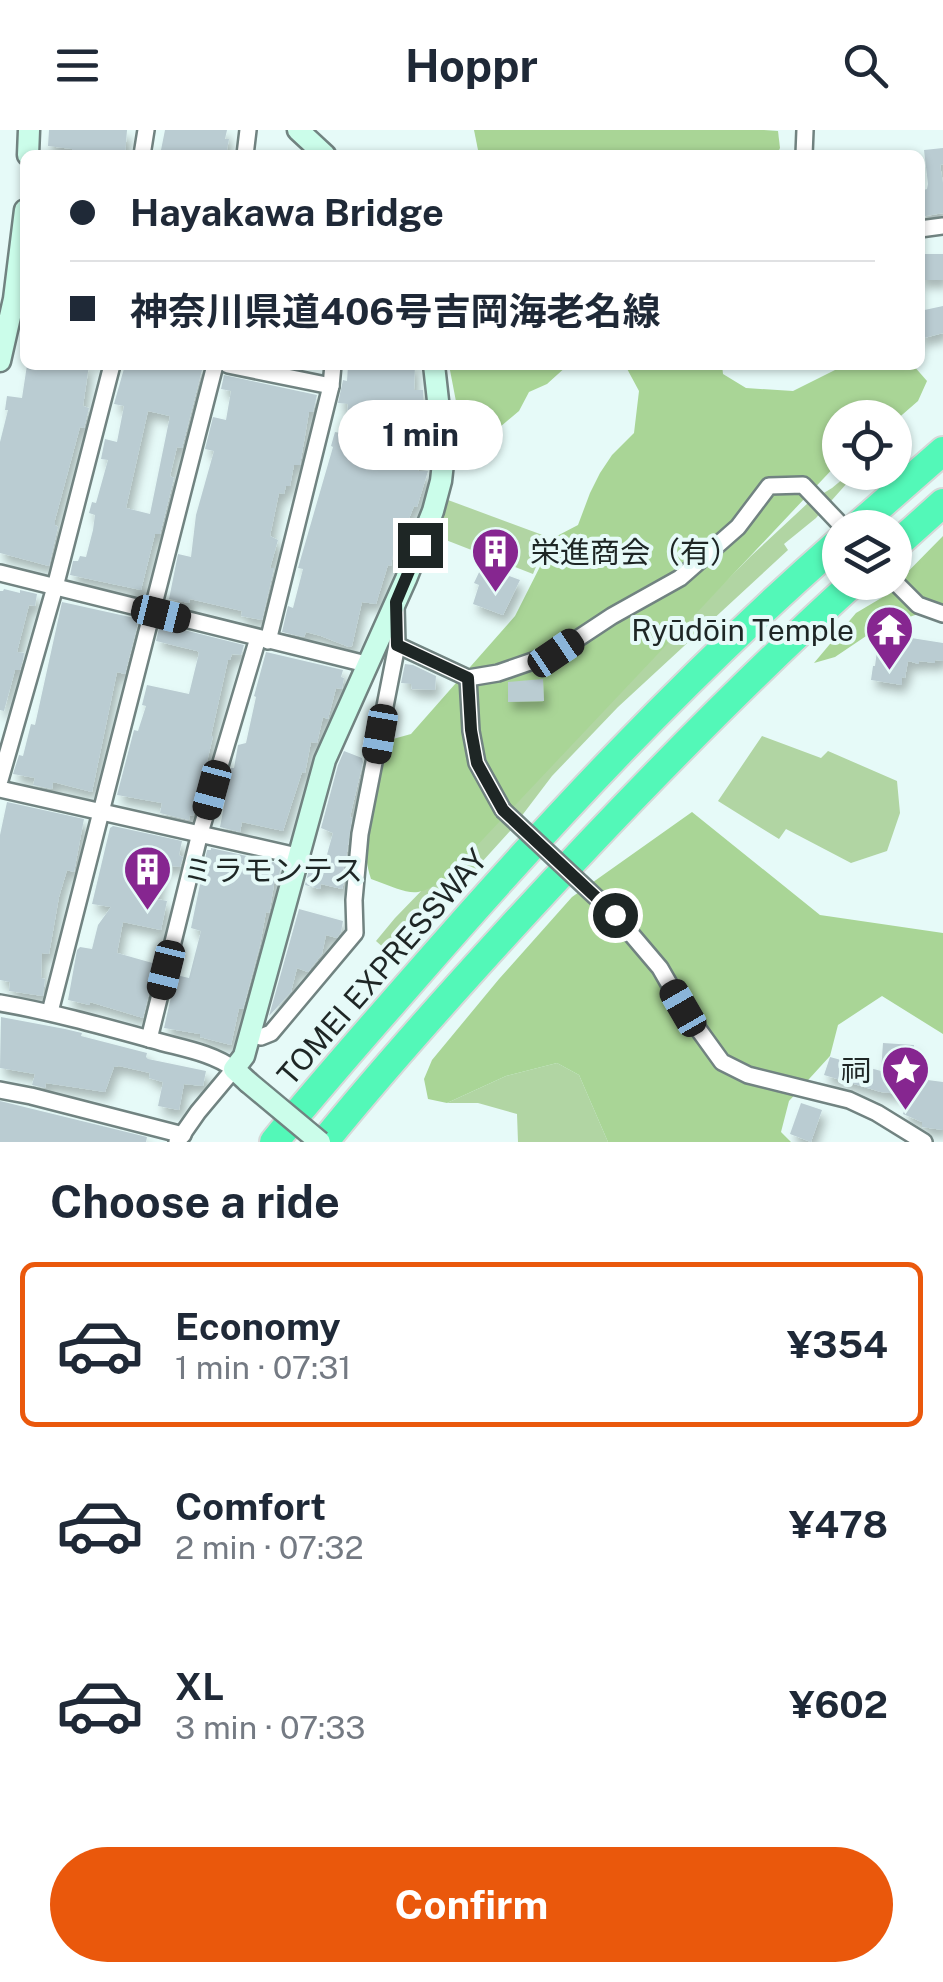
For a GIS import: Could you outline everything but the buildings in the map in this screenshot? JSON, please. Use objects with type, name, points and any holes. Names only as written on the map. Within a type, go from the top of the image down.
[{"type":"highway","points":[[876,510],[943,451]]},
{"type":"highway","points":[[912,531],[943,503]]},
{"type":"highway","name":"TOMEI EXPRESSWAY","points":[[274,1142],[522,854],[656,716],[822,557]]},
{"type":"highway","points":[[322,1142],[418,1030],[654,775],[835,600]]},
{"type":"main road","points":[[298,130],[319,150]]},
{"type":"main road","points":[[0,361],[20,254]]},
{"type":"main road","points":[[322,1142],[241,1076],[324,760],[433,511],[444,454],[435,370]]},
{"type":"street","points":[[0,780],[55,588],[111,370]]},
{"type":"street","points":[[50,1012],[214,370]]},
{"type":"street","points":[[253,370],[331,386]]},
{"type":"street","points":[[149,1039],[200,833],[263,640],[333,370]]},
{"type":"street","points":[[397,645],[468,678],[498,673],[556,653],[680,578],[738,527],[770,486],[803,485],[828,510]]},
{"type":"street","points":[[0,573],[366,664]]},
{"type":"street","points":[[912,599],[943,614]]},
{"type":"street","points":[[250,1034],[271,1033],[356,933],[354,900],[360,834],[397,645],[396,602]]},
{"type":"street","points":[[468,678],[477,763],[503,810],[615,915],[660,968],[722,1062],[748,1075],[849,1100],[924,1142]]},
{"type":"street","points":[[0,790],[297,856]]},
{"type":"street","points":[[0,1003],[50,1012],[212,1057],[241,1076],[198,1112],[180,1138],[0,1090]]},
{"type":"green space","points":[[474,130],[764,130],[778,131],[780,148],[779,150],[478,150]]},
{"type":"green space","points":[[450,370],[562,370],[547,384],[529,392],[519,411],[500,427],[482,426],[459,417]]},
{"type":"green space","points":[[628,370],[723,370],[746,388],[793,391],[835,370],[917,370],[927,381],[912,406],[912,400],[822,400],[822,480],[453,871],[431,887],[414,892],[371,879],[365,825],[371,788],[384,754],[393,739],[411,734],[515,616],[555,537],[578,525],[600,473],[634,433],[639,391]]},
{"type":"green space","points":[[829,490],[841,490],[816,518],[784,544],[788,550],[618,707],[552,776],[511,830],[395,958],[376,941],[493,817],[809,502]]},
{"type":"green space","points":[[448,500],[548,537],[533,574],[433,535]]},
{"type":"green space","points":[[943,536],[943,610],[935,608],[878,628],[835,657],[814,663],[856,613],[878,600],[912,600],[912,568]]},
{"type":"green space","points":[[762,736],[821,758],[828,751],[897,781],[900,813],[887,851],[851,863],[786,829],[779,839],[718,801]]},
{"type":"green space","points":[[692,812],[820,915],[943,933],[943,1034],[882,996],[838,1025],[830,1056],[789,1101],[781,1132],[791,1142],[608,1142],[579,1075],[557,1063],[506,1076],[447,1103],[428,1099],[424,1079],[432,1060],[572,897]]},
{"type":"green space","points":[[557,1063],[579,1075],[608,1142],[518,1142],[517,1114],[478,1103],[447,1103],[506,1076]]},
{"type":"place","name":"栄進商会（有）","points":[[495,594]]},
{"type":"place","name":"Ryūdōin Temple","points":[[889,672]]},
{"type":"place","name":"ミラモンテス","points":[[148,912]]},
{"type":"place","name":"祠","points":[[906,1112]]},
{"type":"route","points":[[420,545],[396,602],[397,645],[468,678],[477,763],[503,810],[615,915]]}]
